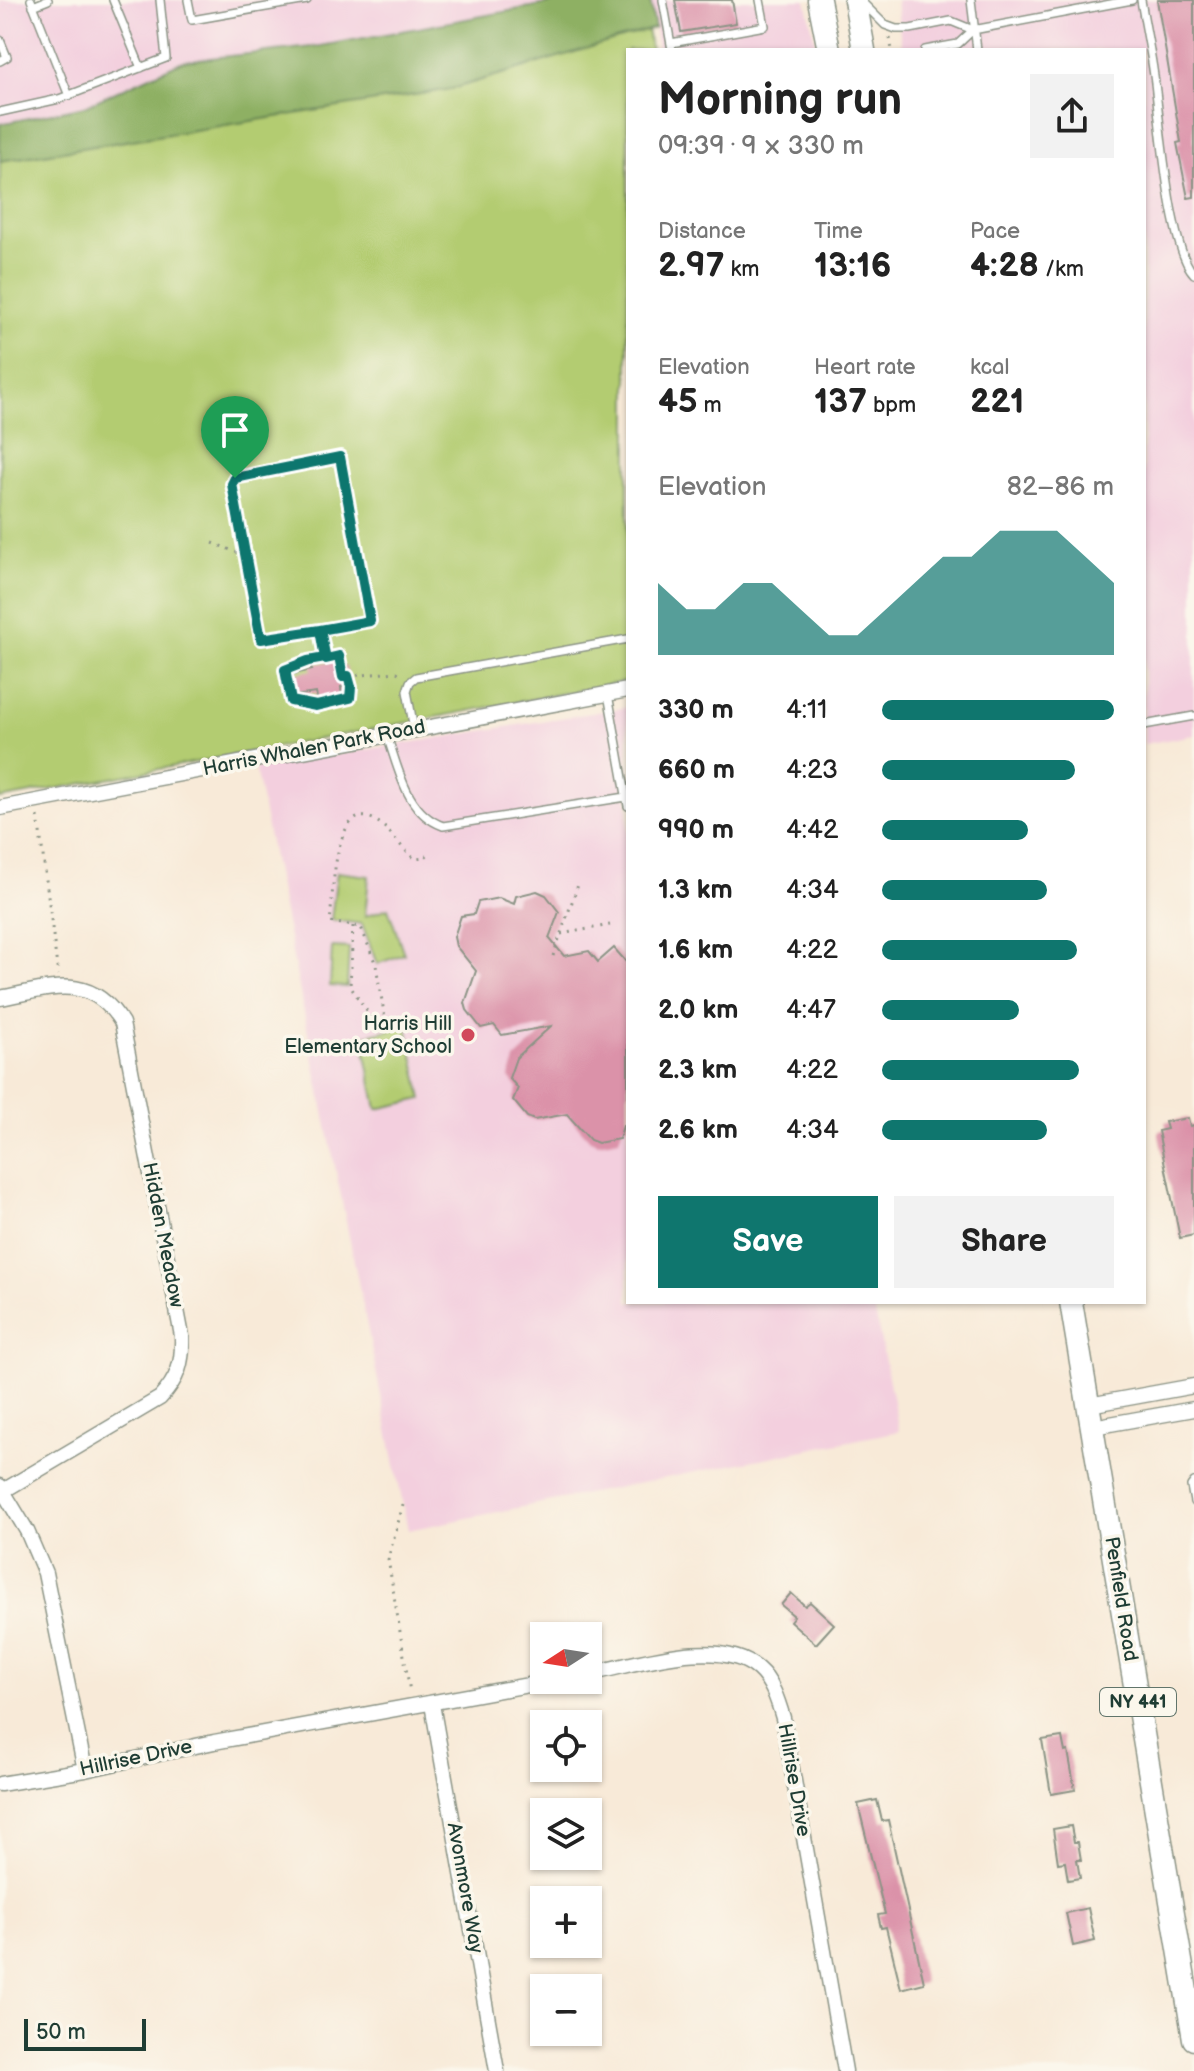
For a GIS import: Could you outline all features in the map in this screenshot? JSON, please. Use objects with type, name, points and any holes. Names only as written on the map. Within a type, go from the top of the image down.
[{"type":"main road","points":[[819,0],[827,48]]},
{"type":"main road","points":[[857,0],[864,48]]},
{"type":"main road","name":"Penfield Road","points":[[1071,1304],[1194,2039]]},
{"type":"street","name":"Harris Whalen Park Road","points":[[0,808],[626,690]]},
{"type":"street","name":"Hidden Meadow","points":[[0,998],[59,987],[78,987],[91,991],[113,1009],[122,1023],[183,1354],[173,1384],[160,1398],[1,1489],[27,1531],[45,1573],[85,1770]]},
{"type":"street","points":[[1091,1416],[1194,1386]]},
{"type":"street","points":[[1091,1416],[1194,1409]]},
{"type":"street","name":"Hillrise Drive","points":[[602,1671],[680,1656],[716,1653],[747,1661],[760,1670],[770,1683],[783,1718],[845,2071]]},
{"type":"street","name":"Hillrise Drive","points":[[0,1784],[530,1685]]},
{"type":"street","name":"Avonmore Way","points":[[432,1704],[497,2071]]},
{"type":"lane","points":[[48,0],[32,3],[69,96]]},
{"type":"lane","points":[[113,0],[141,68]]},
{"type":"lane","points":[[0,112],[69,96],[166,58],[160,0]]},
{"type":"lane","points":[[188,0],[192,20],[307,0]]},
{"type":"lane","points":[[663,0],[672,47],[765,26],[760,0]]},
{"type":"lane","points":[[857,0],[885,25],[896,29],[951,21],[973,30]]},
{"type":"lane","points":[[971,0],[977,48]]},
{"type":"lane","points":[[936,48],[958,44],[973,30],[1132,0]]},
{"type":"lane","points":[[1141,0],[1180,249],[1194,274]]},
{"type":"lane","points":[[0,40],[7,57],[0,61]]},
{"type":"lane","points":[[414,729],[407,691],[416,677],[626,639]]},
{"type":"lane","points":[[608,694],[626,796]]},
{"type":"lane","points":[[1146,725],[1194,716]]},
{"type":"lane","points":[[386,734],[408,794],[419,811],[432,822],[443,826],[626,802]]},
{"type":"lane","points":[[1194,1482],[1191,1486],[1194,1502]]},
{"type":"path","points":[[890,38],[892,48]]},
{"type":"path","points":[[340,457],[370,621],[320,630],[261,639],[232,484],[235,478],[340,457]]},
{"type":"path","points":[[213,543],[245,555]]},
{"type":"path","points":[[320,630],[325,658]]},
{"type":"path","points":[[348,676],[350,698],[316,706],[291,701],[285,670],[308,661],[339,656],[343,677],[348,676],[397,672],[410,682]]},
{"type":"path","points":[[37,801],[59,987]]},
{"type":"path","points":[[353,926],[350,986],[384,1031],[376,965],[361,927],[330,922],[344,828],[355,819],[366,817],[376,820],[415,859],[424,858],[431,852]]},
{"type":"path","points":[[553,956],[579,882]]},
{"type":"path","points":[[561,934],[610,925]]},
{"type":"path","points":[[403,1505],[388,1559],[412,1708]]},
{"type":"shaded area","points":[[0,0],[568,0],[321,46],[183,61],[85,106],[0,124]]},
{"type":"shaded area","points":[[650,0],[806,0],[817,48],[658,48]]},
{"type":"shaded area","points":[[896,0],[1194,0],[1194,735],[1146,744],[1146,48],[902,48]]},
{"type":"shaded area","name":"Harris Hill Elementary School","points":[[626,707],[626,1304],[873,1304],[899,1431],[408,1530],[255,768]]},
{"type":"green space","points":[[568,0],[650,0],[655,28],[452,89],[0,161],[0,124],[85,106],[183,61],[321,46]]},
{"type":"green space","points":[[643,10],[651,48],[626,48],[626,681],[0,799],[0,138]]},
{"type":"green space","points":[[337,872],[369,876],[365,916],[388,908],[404,954],[377,964],[362,924],[331,920]]},
{"type":"green space","points":[[332,947],[349,948],[347,987],[330,986]]},
{"type":"green space","points":[[407,1026],[422,1099],[377,1109],[362,1036]]},
{"type":"building","points":[[675,0],[732,0],[736,23],[681,32]]},
{"type":"building","points":[[1157,0],[1194,0],[1194,197],[1188,198],[1177,143],[1181,142]]},
{"type":"building","points":[[336,660],[338,667],[346,666],[350,686],[341,687],[342,697],[318,702],[316,693],[293,696],[289,675],[312,670],[310,665]]},
{"type":"building","points":[[537,891],[546,895],[559,912],[549,938],[564,956],[589,951],[598,962],[614,948],[626,962],[626,1126],[623,1126],[619,1139],[598,1143],[590,1140],[567,1114],[534,1120],[527,1117],[513,1100],[518,1088],[509,1078],[516,1058],[551,1026],[502,1035],[494,1025],[481,1028],[467,1010],[465,1003],[476,971],[456,946],[454,937],[461,916],[474,914],[478,902],[499,898],[514,904],[516,896]]},
{"type":"building","points":[[1188,1118],[1190,1126],[1194,1125],[1194,1235],[1180,1238],[1158,1131],[1167,1129],[1165,1122]]},
{"type":"building","points":[[791,1593],[805,1606],[810,1602],[834,1624],[816,1644],[790,1621],[794,1616],[781,1605]]},
{"type":"building","points":[[1062,1737],[1065,1752],[1068,1751],[1075,1790],[1051,1794],[1042,1740]]},
{"type":"building","points":[[877,1800],[882,1821],[888,1820],[924,1983],[901,1989],[886,1927],[881,1928],[878,1915],[885,1914],[858,1804]]},
{"type":"building","points":[[1071,1826],[1074,1842],[1078,1842],[1080,1878],[1068,1880],[1065,1862],[1058,1863],[1053,1829]]},
{"type":"building","points":[[1088,1908],[1095,1941],[1073,1946],[1066,1913]]},
{"type":"place","name":"Harris Hill Elementary School","points":[[468,1035]]},
{"type":"route","points":[[235,478],[232,484],[261,639],[320,630],[325,658],[285,670],[291,701],[316,706],[350,698],[348,676],[343,677],[339,656],[326,659],[320,630],[370,621],[340,457],[235,478]]}]
